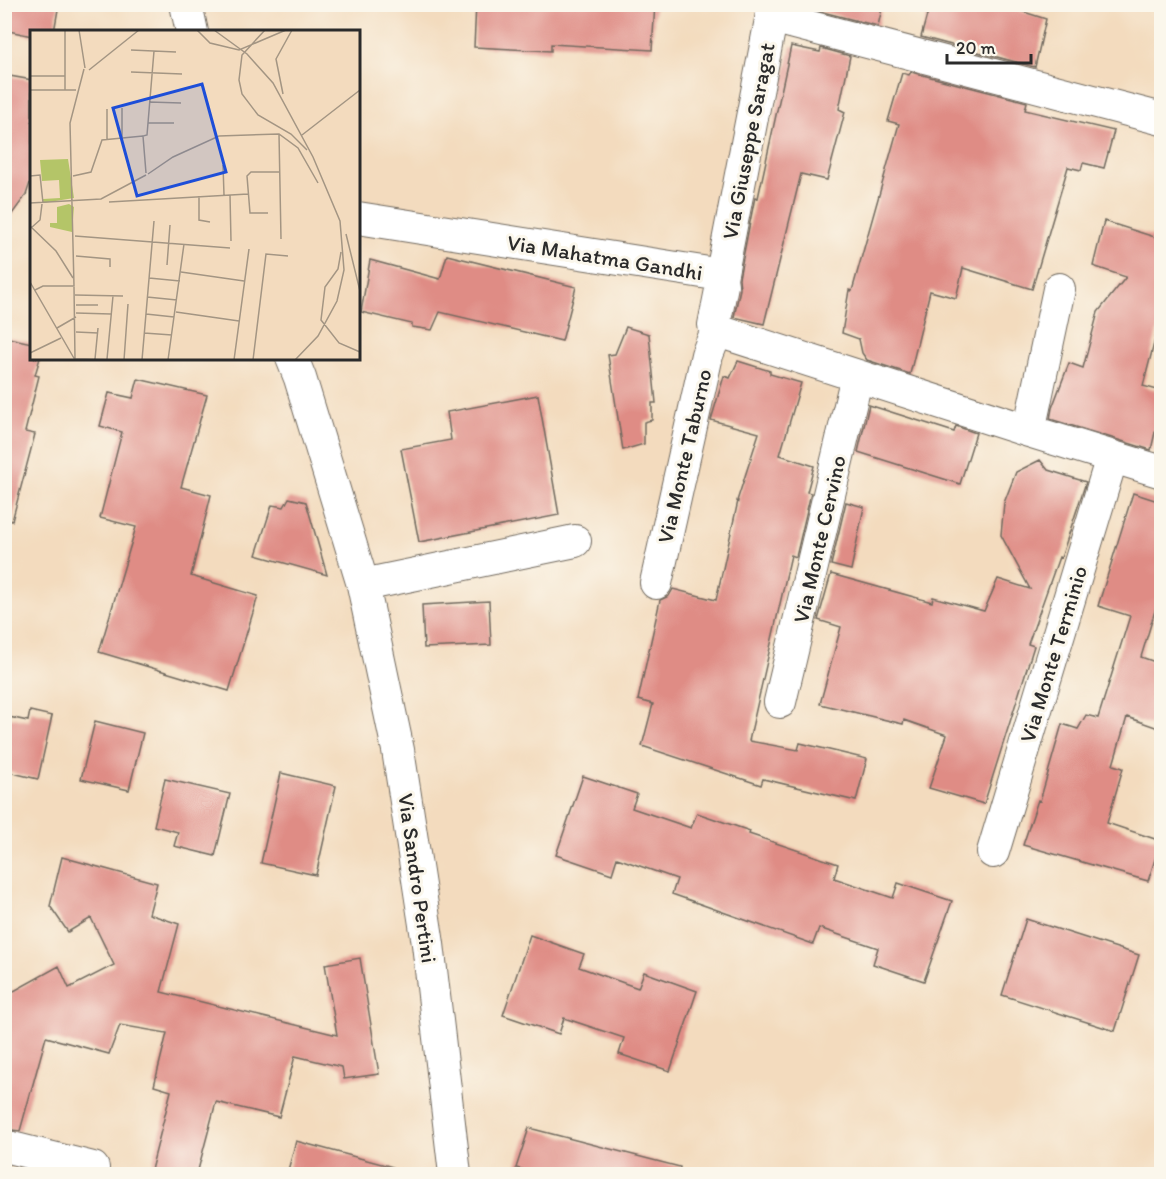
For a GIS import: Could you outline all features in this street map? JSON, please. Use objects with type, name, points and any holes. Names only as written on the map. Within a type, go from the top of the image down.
[{"type":"street","points":[[186,4],[192,30]]},
{"type":"street","points":[[773,11],[1161,119]]},
{"type":"street","name":"Via Giuseppe Saragat","points":[[721,278],[773,11]]},
{"type":"street","name":"Via Mahatma Gandhi","points":[[360,218],[715,274],[721,278],[722,285],[714,325],[717,330]]},
{"type":"street","points":[[1029,431],[1059,289]]},
{"type":"street","points":[[717,330],[1161,472]]},
{"type":"street","name":"Via Monte Taburno","points":[[656,583],[707,355],[717,330]]},
{"type":"street","name":"Via Sandro Pertini","points":[[293,360],[363,585],[399,750],[428,944],[455,1174]]},
{"type":"street","name":"Via Monte Cervino","points":[[780,702],[857,376]]},
{"type":"street","name":"Via Monte Terminio","points":[[993,852],[1112,457]]},
{"type":"street","points":[[363,585],[575,541]]},
{"type":"street","points":[[4,1146],[93,1168]]},
{"type":"building","points":[[4,4],[59,4],[54,30],[30,30],[30,36],[4,30]]},
{"type":"building","points":[[476,4],[655,4],[652,50],[551,44],[551,51],[474,47]]},
{"type":"building","points":[[808,4],[883,4],[878,26],[807,8]]},
{"type":"building","points":[[930,4],[999,4],[1046,19],[1035,67],[921,37]]},
{"type":"building","points":[[791,46],[820,52],[821,48],[850,56],[839,109],[845,112],[827,180],[801,174],[764,324],[734,317],[755,197],[758,198]]},
{"type":"building","points":[[911,72],[1027,102],[1025,110],[1114,131],[1104,168],[1083,163],[1081,170],[1068,167],[1032,289],[963,268],[956,298],[930,291],[910,374],[867,360],[862,353],[859,339],[842,333],[849,290],[852,291],[899,124],[888,121],[902,73],[909,75]]},
{"type":"building","points":[[4,75],[30,80],[30,183],[26,195],[4,225]]},
{"type":"building","points":[[1104,221],[1161,239],[1161,329],[1158,328],[1143,386],[1161,391],[1161,406],[1151,450],[1050,419],[1069,363],[1083,368],[1098,312],[1126,277],[1093,266]]},
{"type":"building","points":[[447,255],[576,287],[562,341],[440,312],[432,330],[412,327],[412,324],[361,312],[370,260],[440,279]]},
{"type":"building","points":[[626,327],[649,334],[656,403],[652,403],[652,420],[644,422],[644,444],[623,450],[608,355],[615,354]]},
{"type":"building","points":[[4,337],[30,343],[30,360],[39,360],[35,375],[39,376],[25,432],[35,434],[12,521],[4,520]]},
{"type":"building","points":[[738,361],[801,383],[780,455],[814,466],[807,492],[811,493],[796,557],[791,555],[749,741],[798,750],[800,743],[867,759],[856,801],[763,779],[761,785],[642,746],[653,704],[638,700],[660,600],[669,596],[673,589],[716,600],[737,501],[759,433],[711,420],[724,376],[730,378]]},
{"type":"building","points":[[138,379],[207,395],[181,487],[211,495],[191,576],[258,596],[229,691],[99,652],[136,527],[100,518],[122,432],[100,426],[109,393],[133,398]]},
{"type":"building","points":[[538,395],[559,515],[419,542],[401,449],[451,440],[447,412]]},
{"type":"building","points":[[869,405],[954,432],[956,426],[976,433],[960,484],[858,452]]},
{"type":"building","points":[[1040,460],[1048,470],[1086,482],[1061,558],[1059,557],[1028,644],[1034,646],[984,804],[929,788],[947,735],[904,720],[903,724],[820,704],[841,627],[818,620],[831,574],[932,602],[933,597],[984,611],[998,579],[1030,589],[1001,535],[1004,503],[1016,472]]},
{"type":"building","points":[[1133,493],[1161,502],[1161,591],[1141,657],[1161,664],[1161,729],[1127,717],[1113,765],[1123,768],[1107,823],[1161,841],[1148,881],[1023,845],[1038,800],[1040,801],[1062,724],[1078,729],[1086,715],[1098,718],[1130,616],[1098,606]]},
{"type":"building","points":[[289,498],[306,502],[327,575],[256,555],[272,505],[284,507]]},
{"type":"building","points":[[846,502],[864,507],[851,570],[831,565]]},
{"type":"building","points":[[489,601],[491,645],[424,648],[422,605]]},
{"type":"building","points":[[30,711],[52,716],[38,779],[4,771],[4,716],[28,721]]},
{"type":"building","points":[[95,721],[143,733],[129,790],[81,779]]},
{"type":"building","points":[[281,773],[336,786],[316,875],[261,863]]},
{"type":"building","points":[[583,776],[637,794],[632,808],[691,828],[697,813],[750,831],[749,834],[838,864],[834,878],[893,898],[898,883],[952,901],[924,981],[873,964],[878,948],[819,928],[813,944],[672,894],[677,879],[617,858],[612,874],[556,855]]},
{"type":"building","points":[[165,779],[230,794],[215,856],[174,846],[178,832],[154,826]]},
{"type":"building","points":[[62,857],[157,883],[149,914],[179,924],[161,992],[337,1035],[325,964],[360,958],[379,1074],[344,1079],[342,1067],[295,1056],[279,1117],[216,1102],[197,1174],[150,1174],[171,1091],[154,1086],[167,1033],[120,1025],[109,1054],[46,1037],[20,1131],[4,1129],[4,1018],[12,992],[59,966],[69,988],[114,965],[91,918],[68,932],[50,906]]},
{"type":"building","points":[[1026,919],[1139,955],[1115,1031],[1002,995]]},
{"type":"building","points":[[530,935],[584,954],[579,967],[638,988],[644,972],[697,991],[670,1071],[619,1054],[624,1038],[564,1018],[559,1034],[503,1015]]},
{"type":"building","points":[[529,1128],[680,1167],[679,1174],[541,1174],[516,1168]]},
{"type":"building","points":[[296,1141],[393,1167],[392,1174],[287,1174]]}]
